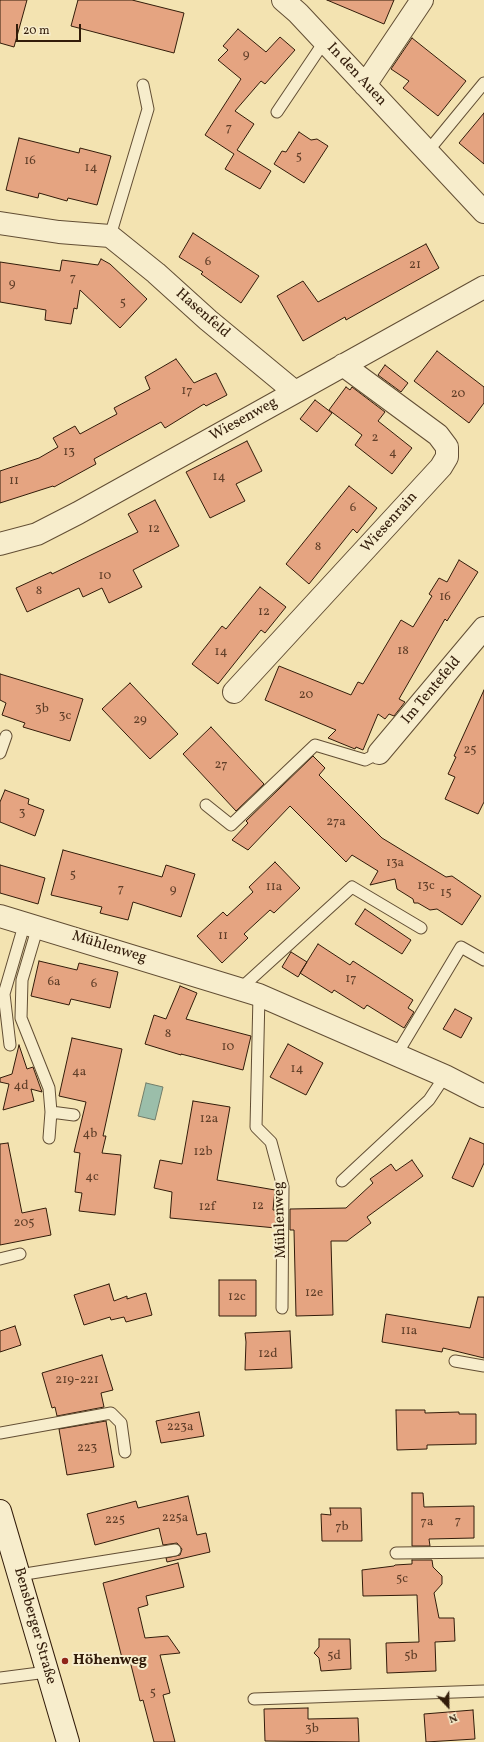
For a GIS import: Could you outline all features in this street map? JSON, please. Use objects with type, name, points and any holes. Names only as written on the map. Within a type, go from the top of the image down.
[{"type":"street","name":"In den Auen","points":[[283,0],[298,13],[484,212]]},
{"type":"street","points":[[365,85],[422,0]]},
{"type":"street","points":[[0,224],[59,232],[110,236]]},
{"type":"street","name":"Hasenfeld","points":[[110,236],[156,273],[208,320],[295,392]]},
{"type":"street","name":"Wiesenweg","points":[[0,544],[37,534],[78,513],[484,287]]},
{"type":"street","name":"Wiesenrain","points":[[234,692],[441,467],[447,457],[446,447],[438,435],[343,365]]},
{"type":"street","name":"Im Tentefeld","points":[[379,753],[484,628]]},
{"type":"street","name":"Mühlenweg","points":[[0,916],[31,924],[249,992],[397,1054],[484,1096]]},
{"type":"street","name":"Bensberger Straße","points":[[2,1522],[68,1742]]},
{"type":"lane","points":[[277,112],[324,42]]},
{"type":"lane","points":[[428,151],[484,83]]},
{"type":"lane","points":[[110,236],[148,109],[143,85]]},
{"type":"lane","points":[[0,753],[6,736]]},
{"type":"lane","points":[[206,805],[231,825],[315,745],[365,760],[379,753]]},
{"type":"lane","points":[[249,992],[352,887],[421,928]]},
{"type":"lane","points":[[10,1044],[4,994],[31,924]]},
{"type":"lane","points":[[31,924],[22,980],[21,1018],[49,1088],[51,1112],[49,1138]]},
{"type":"lane","points":[[397,1054],[461,947],[484,960]]},
{"type":"lane","name":"Mühlenweg","points":[[249,992],[256,1127],[270,1142],[283,1186],[282,1308]]},
{"type":"lane","points":[[342,1181],[429,1100],[445,1076]]},
{"type":"lane","points":[[51,1112],[74,1115]]},
{"type":"lane","points":[[0,1259],[20,1254]]},
{"type":"lane","points":[[455,1361],[484,1366]]},
{"type":"lane","points":[[0,1433],[111,1413],[121,1423],[125,1452]]},
{"type":"lane","points":[[19,1576],[175,1550]]},
{"type":"lane","points":[[396,1553],[484,1552]]},
{"type":"lane","points":[[0,1678],[47,1672]]},
{"type":"lane","points":[[254,1699],[484,1691]]},
{"type":"shaded area","points":[[146,1083],[163,1087],[155,1120],[138,1116]]},
{"type":"building","points":[[0,0],[27,0],[14,47],[0,43]]},
{"type":"building","points":[[78,0],[132,0],[184,13],[174,53],[71,26]]},
{"type":"building","points":[[327,0],[394,0],[384,24]]},
{"type":"building","points":[[238,29],[266,52],[280,37],[295,50],[265,84],[261,81],[235,111],[254,124],[237,150],[271,171],[260,189],[225,169],[234,154],[205,135],[241,79],[218,60],[228,50],[223,46]]},
{"type":"building","points":[[412,38],[466,81],[438,116],[403,88],[409,81],[391,69]]},
{"type":"building","points":[[484,113],[484,164],[459,143]]},
{"type":"building","points":[[299,132],[311,140],[317,139],[328,146],[304,183],[274,164],[282,151],[286,152]]},
{"type":"building","points":[[19,138],[79,153],[80,148],[111,156],[97,205],[68,198],[67,201],[39,193],[38,198],[6,190]]},
{"type":"building","points":[[193,233],[259,276],[241,303],[201,274],[203,272],[179,257]]},
{"type":"building","points":[[426,244],[439,268],[346,320],[345,317],[303,341],[277,296],[303,281],[318,302]]},
{"type":"building","points":[[101,259],[110,264],[147,299],[120,328],[80,290],[77,309],[74,308],[71,324],[45,320],[46,310],[0,302],[0,262],[60,271],[62,260],[98,265]]},
{"type":"building","points":[[437,351],[484,387],[484,403],[469,423],[414,381]]},
{"type":"building","points":[[176,359],[194,383],[216,373],[227,395],[206,406],[204,404],[165,428],[161,422],[94,459],[96,464],[54,487],[53,486],[0,503],[0,471],[39,458],[58,447],[53,438],[75,426],[80,434],[117,414],[114,408],[150,389],[145,377]]},
{"type":"building","points":[[385,365],[408,383],[401,392],[378,375]]},
{"type":"building","points":[[346,387],[350,390],[352,387],[385,412],[378,421],[412,448],[392,474],[355,445],[362,435],[329,410]]},
{"type":"building","points":[[315,400],[332,413],[317,432],[300,419]]},
{"type":"building","points":[[247,441],[262,471],[236,484],[245,501],[210,518],[186,472]]},
{"type":"building","points":[[349,486],[377,508],[357,533],[353,529],[309,584],[286,564]]},
{"type":"building","points":[[155,500],[179,546],[133,570],[142,587],[109,603],[102,588],[83,597],[79,588],[27,612],[16,588],[51,572],[52,574],[138,532],[128,514]]},
{"type":"building","points":[[459,560],[478,572],[447,621],[445,619],[399,699],[405,702],[394,716],[389,714],[385,719],[378,714],[363,750],[356,747],[355,749],[328,738],[336,730],[265,700],[279,666],[351,695],[358,682],[363,684],[401,620],[413,627],[432,596],[429,594],[439,578],[447,582]]},
{"type":"building","points":[[260,587],[286,607],[265,633],[261,630],[218,684],[192,664],[222,626],[226,629]]},
{"type":"building","points":[[0,674],[83,699],[70,741],[23,727],[25,723],[2,715],[6,703],[0,700]]},
{"type":"building","points":[[130,683],[178,734],[150,759],[102,709]]},
{"type":"building","points":[[484,690],[484,802],[478,814],[445,799],[455,777],[448,774],[456,757],[454,756]]},
{"type":"building","points":[[211,727],[264,784],[236,811],[183,754]]},
{"type":"building","points":[[313,756],[325,768],[319,775],[382,838],[446,877],[452,876],[481,896],[462,925],[437,909],[430,910],[418,903],[414,903],[413,899],[397,889],[395,879],[370,885],[378,871],[352,855],[346,862],[290,806],[248,850],[232,840],[248,823],[246,821]]},
{"type":"building","points":[[5,790],[29,799],[28,804],[44,810],[35,836],[0,822],[0,802]]},
{"type":"building","points":[[63,850],[162,877],[166,865],[195,874],[181,917],[133,902],[128,920],[100,913],[102,907],[51,895]]},
{"type":"building","points":[[275,862],[300,888],[274,913],[270,910],[244,934],[248,938],[222,963],[197,936],[223,912],[227,916],[253,892],[249,887]]},
{"type":"building","points":[[0,865],[45,878],[38,904],[0,893]]},
{"type":"building","points":[[365,909],[411,940],[402,954],[355,924]]},
{"type":"building","points":[[318,944],[350,965],[353,961],[413,1000],[408,1008],[414,1012],[404,1028],[367,1005],[364,1009],[334,990],[332,993],[300,973]]},
{"type":"building","points":[[291,952],[307,962],[298,977],[282,967]]},
{"type":"building","points":[[39,961],[77,970],[79,963],[118,972],[110,1008],[71,999],[69,1005],[31,996]]},
{"type":"building","points":[[180,986],[197,993],[186,1019],[251,1036],[243,1070],[181,1055],[145,1044],[154,1015],[166,1019]]},
{"type":"building","points":[[455,1009],[472,1018],[461,1038],[443,1029]]},
{"type":"building","points":[[72,1038],[122,1049],[103,1136],[106,1136],[102,1153],[121,1155],[115,1215],[79,1211],[82,1193],[75,1192],[80,1153],[74,1152],[86,1102],[59,1096]]},
{"type":"building","points":[[288,1044],[323,1063],[306,1095],[270,1077]]},
{"type":"building","points":[[19,1045],[27,1069],[33,1067],[42,1092],[31,1089],[34,1101],[3,1110],[9,1084],[0,1082],[0,1078],[12,1074]]},
{"type":"building","points":[[193,1101],[230,1107],[217,1180],[275,1190],[273,1210],[276,1210],[276,1228],[170,1218],[172,1192],[154,1188],[160,1160],[182,1164]]},
{"type":"building","points":[[470,1138],[484,1144],[484,1163],[473,1187],[452,1178]]},
{"type":"building","points":[[8,1143],[22,1213],[46,1208],[51,1235],[0,1245],[0,1144]]},
{"type":"building","points":[[412,1160],[423,1176],[367,1217],[371,1223],[347,1241],[331,1241],[333,1315],[296,1316],[294,1230],[290,1230],[290,1209],[346,1208],[373,1183],[370,1179],[391,1164],[396,1171]]},
{"type":"building","points":[[219,1280],[256,1280],[256,1316],[219,1316]]},
{"type":"building","points":[[109,1284],[114,1301],[127,1296],[127,1299],[146,1293],[152,1315],[126,1322],[124,1317],[111,1320],[110,1317],[84,1325],[74,1295]]},
{"type":"building","points":[[478,1297],[484,1297],[484,1358],[443,1348],[442,1352],[382,1342],[386,1314],[470,1328]]},
{"type":"building","points":[[15,1326],[21,1345],[0,1352],[0,1331]]},
{"type":"building","points":[[290,1331],[292,1368],[245,1370],[245,1333]]},
{"type":"building","points":[[102,1355],[113,1390],[101,1393],[104,1407],[57,1416],[55,1407],[52,1408],[42,1373]]},
{"type":"building","points":[[396,1410],[425,1410],[425,1413],[459,1412],[459,1414],[476,1414],[476,1444],[427,1445],[427,1449],[397,1450]]},
{"type":"building","points":[[199,1412],[204,1436],[161,1443],[156,1421]]},
{"type":"building","points":[[106,1421],[114,1467],[67,1475],[59,1429]]},
{"type":"building","points":[[412,1493],[423,1493],[424,1507],[474,1506],[474,1538],[429,1539],[430,1546],[412,1546]]},
{"type":"building","points":[[188,1496],[197,1535],[206,1533],[210,1552],[167,1562],[166,1558],[180,1555],[182,1549],[177,1543],[163,1545],[159,1528],[95,1545],[87,1514],[136,1501],[138,1508]]},
{"type":"building","points":[[330,1508],[361,1508],[362,1541],[322,1541],[321,1514],[331,1515]]},
{"type":"building","points":[[412,1560],[432,1560],[433,1567],[442,1576],[442,1584],[434,1593],[439,1618],[454,1618],[455,1641],[435,1642],[436,1671],[387,1673],[386,1643],[419,1642],[417,1595],[363,1596],[362,1570],[412,1564]]},
{"type":"building","points":[[178,1563],[184,1587],[146,1596],[148,1605],[138,1608],[145,1638],[168,1636],[180,1653],[160,1655],[170,1693],[163,1695],[175,1742],[154,1742],[143,1700],[140,1701],[129,1657],[122,1658],[103,1583]]},
{"type":"building","points":[[319,1639],[350,1639],[351,1669],[321,1671],[319,1658],[314,1653],[319,1647]]},
{"type":"building","points":[[308,1708],[308,1719],[358,1718],[359,1742],[265,1741],[264,1709]]},
{"type":"building","points":[[473,1710],[475,1739],[426,1742],[424,1714]]},
{"type":"place","name":"Höhenweg","points":[[65,1661]]}]
